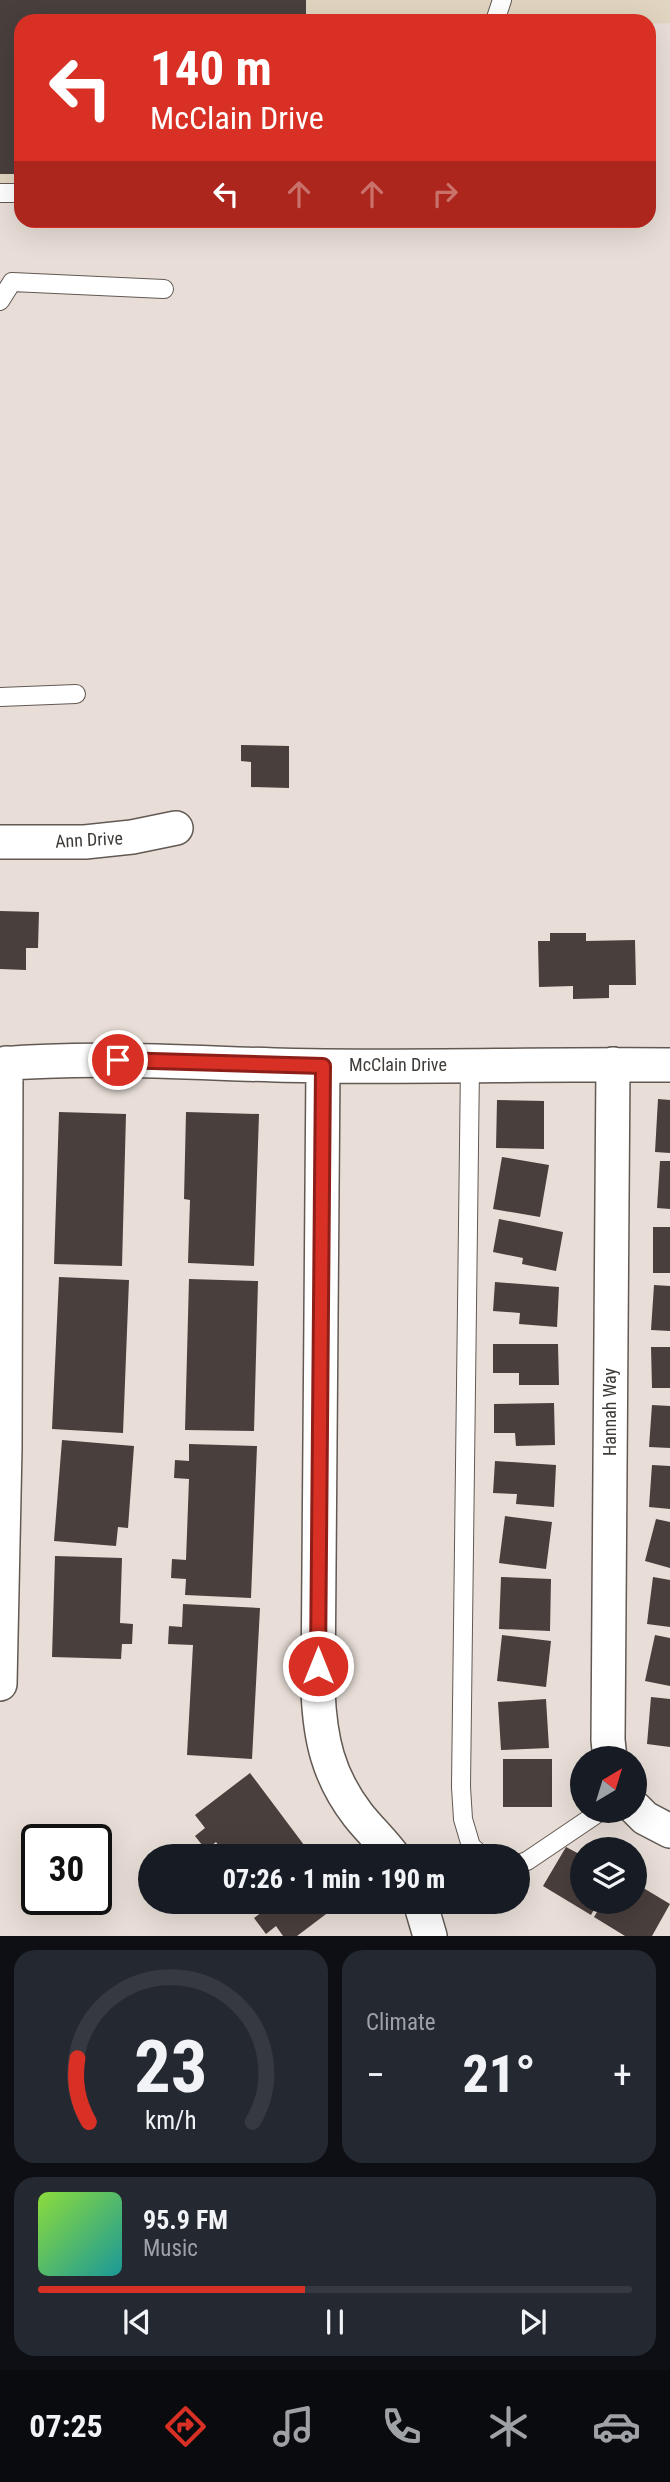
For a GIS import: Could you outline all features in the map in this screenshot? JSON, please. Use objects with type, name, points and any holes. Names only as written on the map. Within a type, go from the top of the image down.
[{"type":"street","name":"Ann Drive","points":[[0,842],[85,842],[132,837],[176,828]]},
{"type":"street","name":"McClain Drive","points":[[3,1064],[65,1060],[323,1066],[670,1065]]},
{"type":"street","points":[[0,1684],[3,1064]]},
{"type":"street","name":"Hannah Way","points":[[609,1746],[612,1064]]},
{"type":"street","points":[[323,1066],[318,1678],[320,1728],[326,1757],[338,1785],[357,1814],[383,1844]]},
{"type":"street","points":[[648,1820],[670,1831]]},
{"type":"street","points":[[424,1914],[430,1936]]},
{"type":"lane","points":[[0,301],[12,282],[164,289]]},
{"type":"lane","points":[[0,697],[76,694]]},
{"type":"lane","points":[[470,1065],[461,1787],[463,1819],[470,1844]]},
{"type":"lane","points":[[530,1859],[582,1824]]},
{"type":"shaded area","points":[[0,0],[670,0],[670,23],[656,24],[656,14],[14,14],[14,200],[0,199]]},
{"type":"building","points":[[0,0],[306,0],[306,14],[14,14],[14,174],[0,174]]},
{"type":"building","points":[[241,745],[289,746],[289,788],[251,787],[251,762],[241,761]]},
{"type":"building","points":[[0,911],[39,912],[38,948],[26,948],[26,970],[0,969]]},
{"type":"building","points":[[550,933],[586,933],[586,941],[635,940],[636,985],[609,985],[609,998],[573,999],[573,986],[539,987],[538,941],[550,941]]},
{"type":"building","points":[[658,1099],[670,1100],[670,1153],[655,1152]]},
{"type":"building","points":[[497,1100],[544,1101],[544,1149],[496,1148]]},
{"type":"building","points":[[59,1112],[126,1114],[122,1266],[54,1264]]},
{"type":"building","points":[[186,1112],[259,1114],[254,1266],[188,1263],[190,1200],[184,1199]]},
{"type":"building","points":[[502,1157],[549,1165],[540,1217],[493,1209]]},
{"type":"building","points":[[660,1161],[670,1161],[670,1209],[657,1208]]},
{"type":"building","points":[[499,1219],[563,1232],[556,1271],[522,1264],[523,1258],[493,1252]]},
{"type":"building","points":[[653,1227],[670,1227],[670,1273],[653,1273]]},
{"type":"building","points":[[59,1277],[129,1280],[123,1433],[52,1429]]},
{"type":"building","points":[[189,1279],[258,1281],[254,1431],[185,1430]]},
{"type":"building","points":[[495,1282],[559,1287],[557,1327],[519,1324],[520,1313],[493,1311]]},
{"type":"building","points":[[654,1285],[670,1286],[670,1331],[651,1330]]},
{"type":"building","points":[[493,1344],[558,1344],[559,1385],[519,1385],[519,1373],[493,1373]]},
{"type":"building","points":[[651,1347],[670,1347],[670,1388],[652,1388]]},
{"type":"building","points":[[554,1403],[555,1445],[516,1446],[515,1433],[494,1433],[494,1404]]},
{"type":"building","points":[[652,1405],[670,1406],[670,1448],[649,1447]]},
{"type":"building","points":[[62,1440],[134,1446],[128,1528],[118,1527],[116,1546],[54,1541]]},
{"type":"building","points":[[189,1444],[257,1446],[251,1598],[185,1595],[186,1579],[171,1578],[172,1559],[186,1560],[189,1479],[174,1478],[175,1460],[189,1461]]},
{"type":"building","points":[[495,1461],[556,1465],[554,1507],[516,1504],[517,1494],[493,1493]]},
{"type":"building","points":[[652,1465],[670,1466],[670,1509],[649,1507]]},
{"type":"building","points":[[505,1516],[552,1522],[546,1569],[499,1563]]},
{"type":"building","points":[[656,1519],[670,1522],[670,1568],[645,1561]]},
{"type":"building","points":[[55,1556],[122,1558],[120,1623],[133,1624],[132,1644],[122,1644],[121,1659],[52,1657]]},
{"type":"building","points":[[501,1577],[551,1579],[550,1631],[499,1629]]},
{"type":"building","points":[[653,1577],[670,1580],[670,1627],[647,1624]]},
{"type":"building","points":[[183,1604],[260,1608],[252,1759],[187,1755],[193,1645],[168,1644],[169,1626],[182,1627]]},
{"type":"building","points":[[502,1635],[551,1641],[546,1687],[497,1681]]},
{"type":"building","points":[[655,1635],[670,1638],[670,1686],[645,1681]]},
{"type":"building","points":[[651,1697],[670,1699],[670,1747],[647,1744]]},
{"type":"building","points":[[546,1699],[549,1748],[501,1750],[498,1702]]},
{"type":"building","points":[[503,1759],[552,1759],[552,1807],[503,1807]]},
{"type":"building","points":[[250,1773],[303,1844],[201,1844],[195,1836],[205,1828],[195,1815]]},
{"type":"building","points":[[566,1847],[570,1849],[570,1902],[543,1886]]},
{"type":"building","points":[[647,1890],[670,1904],[652,1936],[625,1936],[594,1917],[596,1914],[647,1914]]},
{"type":"building","points":[[259,1914],[326,1914],[297,1936],[283,1936],[276,1926],[266,1934],[254,1918]]},
{"type":"route","points":[[118,1060],[323,1066],[318,1666]]}]
